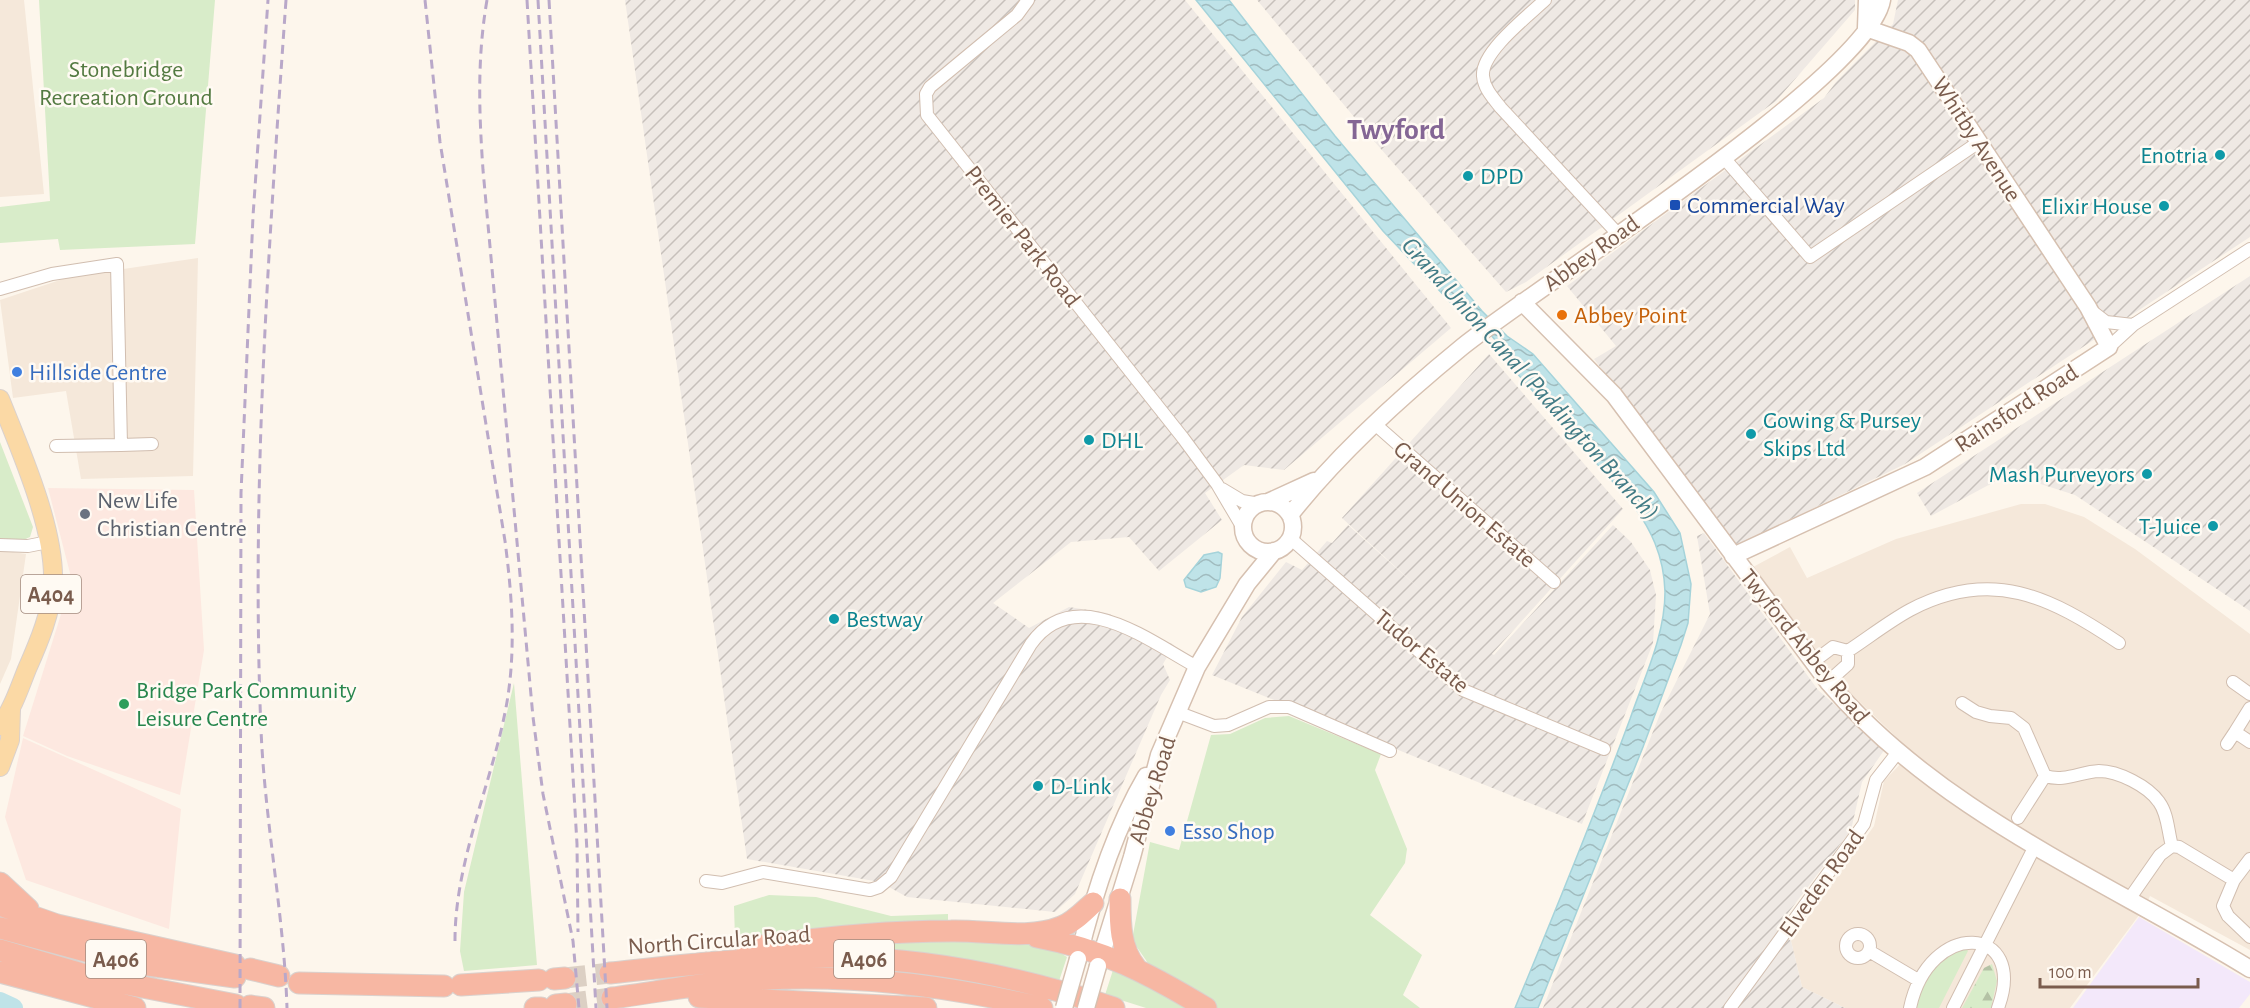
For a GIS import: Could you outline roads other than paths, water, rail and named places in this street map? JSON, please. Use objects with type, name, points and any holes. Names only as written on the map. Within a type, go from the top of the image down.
[{"type":"highway","name":"A406","points":[[0,883],[23,906],[57,926]]},
{"type":"highway","points":[[1120,899],[1123,941],[1127,956],[1136,968]]},
{"type":"highway","points":[[1012,933],[1059,928],[1093,903]]},
{"type":"highway","name":"A406","points":[[0,905],[57,926],[243,972],[325,985],[452,986],[553,979]]},
{"type":"highway","name":"A406","points":[[0,928],[127,962],[243,972]]},
{"type":"highway","name":"North Circular Road","points":[[1012,933],[954,931],[821,938],[723,951],[610,973],[734,960],[820,957],[918,962],[1002,977],[1057,990],[1114,1008]]},
{"type":"highway","points":[[1012,933],[1136,968],[1206,1008]]},
{"type":"highway","name":"A406","points":[[0,950],[96,978],[250,1006]]},
{"type":"highway","name":"A406","points":[[2,974],[135,1008]]},
{"type":"highway","name":"North Circular Road","points":[[926,1008],[730,997],[612,998],[726,982],[841,978],[914,983],[1042,1008]]},
{"type":"highway","points":[[43,984],[85,1008]]},
{"type":"main road","name":"A404","points":[[0,726],[11,710],[37,646],[53,582],[48,542],[31,483],[1,405]]},
{"type":"main road","name":"A404","points":[[0,767],[10,740],[11,710]]},
{"type":"street","name":"Premier Park Road","points":[[1028,0],[1017,15],[930,87],[926,94],[927,115],[1166,415],[1217,484],[1246,536]]},
{"type":"street","points":[[1545,0],[1497,45],[1484,65],[1483,76],[1488,91],[1501,108],[1618,234]]},
{"type":"street","points":[[1866,28],[1867,0]]},
{"type":"street","name":"Abbey Road","points":[[1290,515],[1318,480],[1423,379],[1479,332],[1724,158],[1823,76],[1876,19],[1882,0]]},
{"type":"street","name":"Whitby Avenue","points":[[1866,28],[1909,43],[1918,50],[2088,307],[2109,347]]},
{"type":"street","points":[[1724,158],[1810,257],[1979,142]]},
{"type":"street","name":"Rainsford Road","points":[[1733,556],[1925,467],[2109,347],[2133,325],[2250,249]]},
{"type":"street","points":[[0,289],[52,274],[117,264],[121,445]]},
{"type":"street","name":"Twyford Abbey Road","points":[[1522,302],[1614,395],[1850,709],[1898,752],[2007,830],[2130,898],[2250,969]]},
{"type":"street","name":"Whitby Avenue","points":[[2088,307],[2106,322],[2133,325]]},
{"type":"street","name":"Grand Union Estate","points":[[1376,426],[1554,582]]},
{"type":"street","points":[[56,447],[152,444]]},
{"type":"street","name":"Abbey Road","points":[[1264,503],[1318,480]]},
{"type":"street","name":"Premier Park Road","points":[[1217,484],[1242,501],[1264,503]]},
{"type":"street","points":[[1264,503],[1282,507],[1290,515],[1293,530],[1290,538],[1286,545],[1274,551],[1262,551],[1246,536],[1247,513],[1264,503]]},
{"type":"street","name":"Abbey Road","points":[[1246,536],[1247,584]]},
{"type":"street","name":"Tudor Estate","points":[[1290,538],[1463,690],[1604,749]]},
{"type":"street","points":[[0,545],[28,546],[48,542]]},
{"type":"street","name":"Abbey Road","points":[[1064,1008],[1093,903],[1122,823],[1159,755],[1197,667],[1247,584],[1274,551]]},
{"type":"street","points":[[1813,662],[1833,648],[1848,651],[1910,610],[1974,590],[2009,591],[2043,598],[2074,613],[2120,643]]},
{"type":"street","points":[[706,881],[722,883],[763,872],[870,890],[879,887],[891,877],[1031,644],[1047,626],[1074,615],[1108,619],[1197,667]]},
{"type":"street","points":[[1828,682],[1848,664],[1848,651]]},
{"type":"street","points":[[2233,682],[2250,694]]},
{"type":"street","points":[[1962,703],[1983,714],[2011,718],[2024,728],[2045,776]]},
{"type":"street","points":[[1177,712],[1214,726],[1228,725],[1269,707],[1289,707],[1390,751]]},
{"type":"street","points":[[2227,744],[2250,708]]},
{"type":"street","points":[[2235,732],[2250,742]]},
{"type":"street","name":"Elveden Road","points":[[1730,1008],[1864,824],[1876,780],[1898,752]]},
{"type":"street","name":"Abbey Road","points":[[1086,1008],[1120,899],[1159,755]]},
{"type":"street","points":[[2045,776],[2065,779],[2098,771],[2115,773],[2123,777],[2152,794],[2160,802],[2172,846]]},
{"type":"street","points":[[2018,818],[2045,776]]},
{"type":"street","points":[[1953,1008],[1987,946],[2035,846]]},
{"type":"street","points":[[2130,898],[2160,855],[2172,846],[2179,847],[2234,880]]},
{"type":"street","points":[[2250,859],[2234,880],[2223,906],[2228,916],[2250,937]]},
{"type":"street","points":[[1910,1008],[1918,980],[1939,956],[1960,943],[1971,942],[1987,946],[1995,952],[2003,973],[2003,986],[1998,1008]]},
{"type":"street","points":[[1869,951],[1918,980]]},
{"type":"water","name":"Grand Union Canal (Paddington Branch)","points":[[1196,0],[1229,0],[1335,136],[1482,311],[1507,336],[1533,354],[1654,492],[1680,533],[1691,584],[1688,623],[1643,747],[1538,1008],[1515,1008],[1588,828],[1653,657],[1661,625],[1665,592],[1659,554],[1644,521],[1629,500],[1515,371],[1496,341],[1466,306],[1454,306],[1383,231]]},
{"type":"water","points":[[1218,552],[1222,554],[1220,578],[1216,587],[1201,592],[1186,587],[1184,580],[1204,555]]},
{"type":"waterway","points":[[0,1002],[13,1008]]},
{"type":"tunnel","points":[[565,978],[610,973]]},
{"type":"tunnel","points":[[566,1004],[612,998]]},
{"type":"railway","points":[[240,1008],[241,493],[253,216],[268,0]]},
{"type":"railway","points":[[286,0],[263,365],[258,548],[263,765],[282,938],[287,1008]]},
{"type":"railway","points":[[425,0],[440,142],[505,541],[512,622],[507,702],[501,732],[467,852],[456,913],[455,944]]},
{"type":"railway","points":[[487,0],[480,85],[483,170],[533,717],[543,794],[573,941],[579,1008]]},
{"type":"railway","points":[[527,0],[577,844],[578,932]]},
{"type":"railway","points":[[538,0],[596,1008]]},
{"type":"railway","points":[[549,0],[607,1008]]},
{"type":"place","name":"Enotria","points":[[2220,155]]},
{"type":"place","name":"DPD","points":[[1468,176]]},
{"type":"place","name":"Commercial Way","points":[[1675,205]]},
{"type":"place","name":"Elixir House","points":[[2164,206]]},
{"type":"place","name":"Abbey Point","points":[[1562,315]]},
{"type":"place","name":"Hillside Centre","points":[[17,372]]},
{"type":"place","name":"Gowing & Pursey Skips Ltd","points":[[1751,434]]},
{"type":"place","name":"DHL","points":[[1089,440]]},
{"type":"place","name":"Mash Purveyors","points":[[2147,474]]},
{"type":"place","name":"New Life Christian Centre","points":[[85,514]]},
{"type":"place","name":"T-Juice","points":[[2213,526]]},
{"type":"place","name":"Bestway","points":[[834,619]]},
{"type":"place","name":"Bridge Park Community Leisure Centre","points":[[124,704]]},
{"type":"place","name":"D-Link","points":[[1038,786]]},
{"type":"place","name":"Esso Shop","points":[[1170,831]]},
{"type":"district","name":"Twyford","points":[[1396,129]]},
{"type":"park label","name":"Stonebridge Recreation Ground","points":[[126,83]]}]
